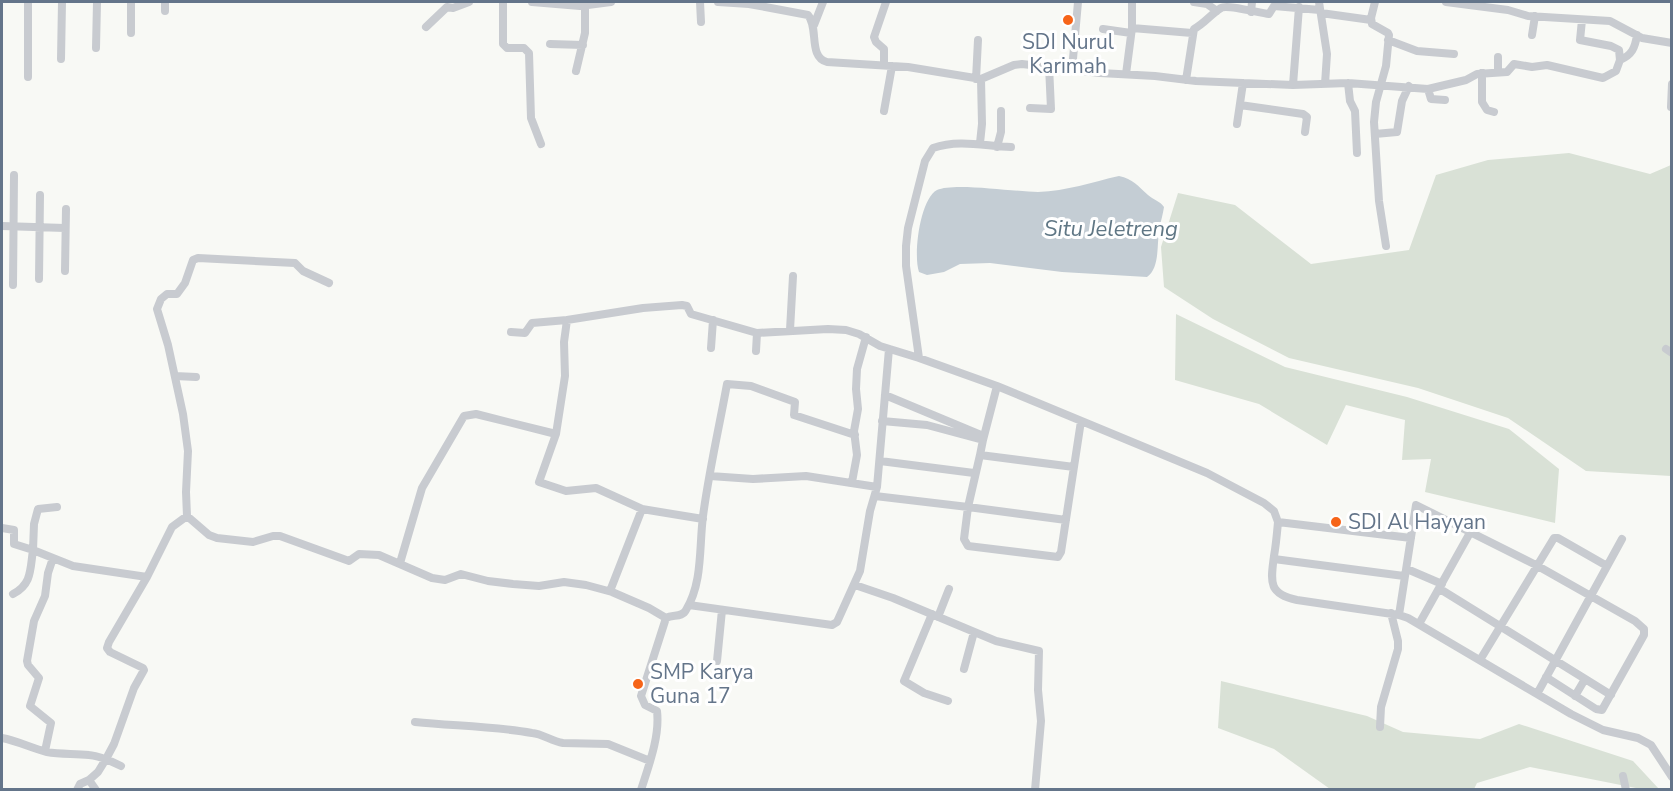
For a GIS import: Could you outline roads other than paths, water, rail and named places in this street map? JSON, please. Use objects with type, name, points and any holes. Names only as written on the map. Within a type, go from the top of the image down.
[{"type":"street","points":[[28,2],[28,77]]},
{"type":"street","points":[[62,2],[62,59]]},
{"type":"street","points":[[96,48],[97,2]]},
{"type":"street","points":[[131,2],[131,33]]},
{"type":"street","points":[[165,2],[165,11]]},
{"type":"street","points":[[426,27],[447,4],[453,8],[469,2]]},
{"type":"street","points":[[503,2],[503,44],[507,48],[524,48],[529,53],[531,118],[541,144]]},
{"type":"street","points":[[532,2],[585,6],[611,2]]},
{"type":"street","points":[[700,2],[701,22]]},
{"type":"street","points":[[718,2],[749,4],[803,14],[810,18],[814,25],[817,54],[822,61],[888,66],[978,79],[1014,65],[1049,66],[1186,80],[1293,85],[1348,83],[1428,88],[1466,80],[1477,74],[1507,72],[1514,64],[1532,67],[1542,65],[1602,78],[1613,74],[1618,67],[1620,52],[1617,49],[1579,39],[1582,20]]},
{"type":"street","points":[[814,25],[823,2]]},
{"type":"street","points":[[884,111],[888,66],[884,49],[874,37],[886,2]]},
{"type":"street","points":[[1072,70],[1078,2]]},
{"type":"street","points":[[1125,74],[1132,2]]},
{"type":"street","points":[[1194,2],[1207,4],[1217,11]]},
{"type":"street","points":[[1251,12],[1252,2]]},
{"type":"street","points":[[1375,2],[1371,20],[1374,25],[1388,33],[1381,85],[1374,114],[1379,201],[1386,246]]},
{"type":"street","points":[[1446,2],[1535,16],[1610,21],[1637,35],[1671,43]]},
{"type":"street","points":[[1186,80],[1194,29],[1226,6],[1269,14],[1275,4],[1320,8],[1371,20]]},
{"type":"street","points":[[576,71],[583,45],[586,22],[585,6]]},
{"type":"street","points":[[1293,85],[1299,7]]},
{"type":"street","points":[[1320,8],[1327,54],[1325,84]]},
{"type":"street","points":[[1532,35],[1535,16]]},
{"type":"street","points":[[1103,29],[1192,33]]},
{"type":"street","points":[[1620,60],[1627,57],[1633,50],[1637,35]]},
{"type":"street","points":[[978,40],[978,79],[982,106],[980,143]]},
{"type":"street","points":[[1388,40],[1417,51],[1454,54]]},
{"type":"street","points":[[550,44],[583,45]]},
{"type":"street","points":[[1498,57],[1498,72]]},
{"type":"street","points":[[1030,108],[1051,109],[1049,66]]},
{"type":"street","points":[[1482,73],[1482,103],[1486,110],[1494,112]]},
{"type":"street","points":[[1236,124],[1244,83]]},
{"type":"street","points":[[1348,83],[1350,101],[1355,111],[1357,153]]},
{"type":"street","points":[[1671,84],[1671,107]]},
{"type":"street","points":[[1375,134],[1397,132],[1402,101],[1409,86]]},
{"type":"street","points":[[1428,88],[1431,99],[1445,100]]},
{"type":"street","points":[[1240,105],[1303,114],[1307,117],[1305,132]]},
{"type":"street","points":[[997,147],[1001,132],[1001,111]]},
{"type":"street","points":[[919,358],[906,255],[908,228],[926,161],[933,148],[941,145],[980,143],[1011,147]]},
{"type":"street","points":[[13,285],[14,175]]},
{"type":"street","points":[[39,279],[40,195]]},
{"type":"street","points":[[64,271],[66,209]]},
{"type":"street","points":[[2,226],[65,228]]},
{"type":"street","points":[[329,283],[303,271],[295,263],[198,258],[193,260],[177,294],[167,294],[161,298],[157,309],[175,376],[188,451],[187,516],[209,535],[217,538],[253,542],[280,536],[350,561],[359,554],[379,555],[418,573],[445,580],[461,574],[488,581],[539,586],[555,582],[574,583],[610,591],[666,618]]},
{"type":"street","points":[[790,330],[793,276]]},
{"type":"street","points":[[511,332],[525,333],[532,323],[682,305],[687,306],[691,314],[757,333],[790,330],[846,330],[866,337],[880,346],[997,386],[1207,473],[1246,492],[1271,508],[1278,522],[1271,582],[1283,596],[1395,614],[1419,624],[1571,714],[1603,730],[1645,741],[1668,764],[1671,777]]},
{"type":"street","points":[[567,320],[564,342],[565,376],[556,434],[539,482],[566,491],[596,488],[642,509],[703,519]]},
{"type":"street","points":[[711,348],[713,320]]},
{"type":"street","points":[[756,351],[757,333]]},
{"type":"street","points":[[852,482],[857,454],[855,435],[858,409],[857,369],[866,337]]},
{"type":"street","points":[[689,605],[832,625],[838,620],[860,571],[870,511],[877,487],[890,349]]},
{"type":"street","points":[[175,376],[196,377]]},
{"type":"street","points":[[666,618],[684,614],[689,605],[699,568],[703,519],[727,384],[751,386],[795,402],[794,415],[855,435]]},
{"type":"street","points":[[997,386],[974,473],[968,507],[964,539],[965,544],[972,547],[1058,557],[1061,552],[1081,421]]},
{"type":"street","points":[[885,395],[984,438]]},
{"type":"street","points":[[400,563],[423,488],[465,416],[476,414],[556,434]]},
{"type":"street","points":[[882,421],[927,426],[984,438]]},
{"type":"street","points":[[980,455],[1074,467]]},
{"type":"street","points":[[880,461],[974,473]]},
{"type":"street","points":[[710,476],[753,479],[800,476],[877,487]]},
{"type":"street","points":[[874,496],[1066,520]]},
{"type":"street","points":[[1380,727],[1381,707],[1398,649],[1395,614],[1406,573],[1416,505],[1536,565],[1639,623],[1644,631],[1644,635],[1605,707],[1599,710],[1546,677]]},
{"type":"street","points":[[13,594],[24,588],[27,582],[38,509],[57,507]]},
{"type":"street","points":[[610,591],[642,509]]},
{"type":"street","points":[[77,789],[80,784],[98,772],[106,759],[134,688],[144,670],[114,655],[107,645],[147,577],[172,527],[187,516]]},
{"type":"street","points":[[1278,522],[1411,538]]},
{"type":"street","points":[[2,528],[14,530],[15,544],[73,566],[147,577]]},
{"type":"street","points":[[1419,624],[1471,531]]},
{"type":"street","points":[[1480,660],[1554,538],[1558,538],[1607,566]]},
{"type":"street","points":[[1537,694],[1622,539]]},
{"type":"street","points":[[45,751],[51,723],[30,706],[39,680],[27,663],[34,621],[45,596],[52,558]]},
{"type":"street","points":[[1274,559],[1406,573],[1441,586],[1500,626],[1611,695]]},
{"type":"street","points":[[855,585],[996,640],[1039,651],[1038,690],[1041,721],[1035,789]]},
{"type":"street","points":[[948,701],[924,693],[904,681],[949,589]]},
{"type":"street","points":[[717,661],[722,610]]},
{"type":"street","points":[[641,789],[650,761],[658,713],[643,703],[641,696],[666,618]]},
{"type":"street","points":[[964,669],[974,632]]},
{"type":"street","points":[[1575,696],[1585,679]]},
{"type":"street","points":[[415,722],[531,732],[543,734],[562,743],[608,744],[650,761]]},
{"type":"street","points":[[2,738],[23,742],[45,751],[90,755],[121,766]]},
{"type":"street","points":[[1623,776],[1626,789]]},
{"type":"street","points":[[89,780],[96,789]]},
{"type":"water","name":"Situ Jeletreng","points":[[1119,176],[1132,181],[1164,207],[1156,261],[1147,277],[1062,272],[990,263],[960,264],[944,272],[927,275],[919,272],[917,253],[919,228],[926,204],[937,190],[957,187],[1038,192],[1069,188]]},
{"type":"place","name":"SDI Nurul Karimah","points":[[1068,20]]},
{"type":"place","name":"SDI Al Hayyan","points":[[1336,522]]},
{"type":"place","name":"SMP Karya Guna 17","points":[[638,684]]}]
